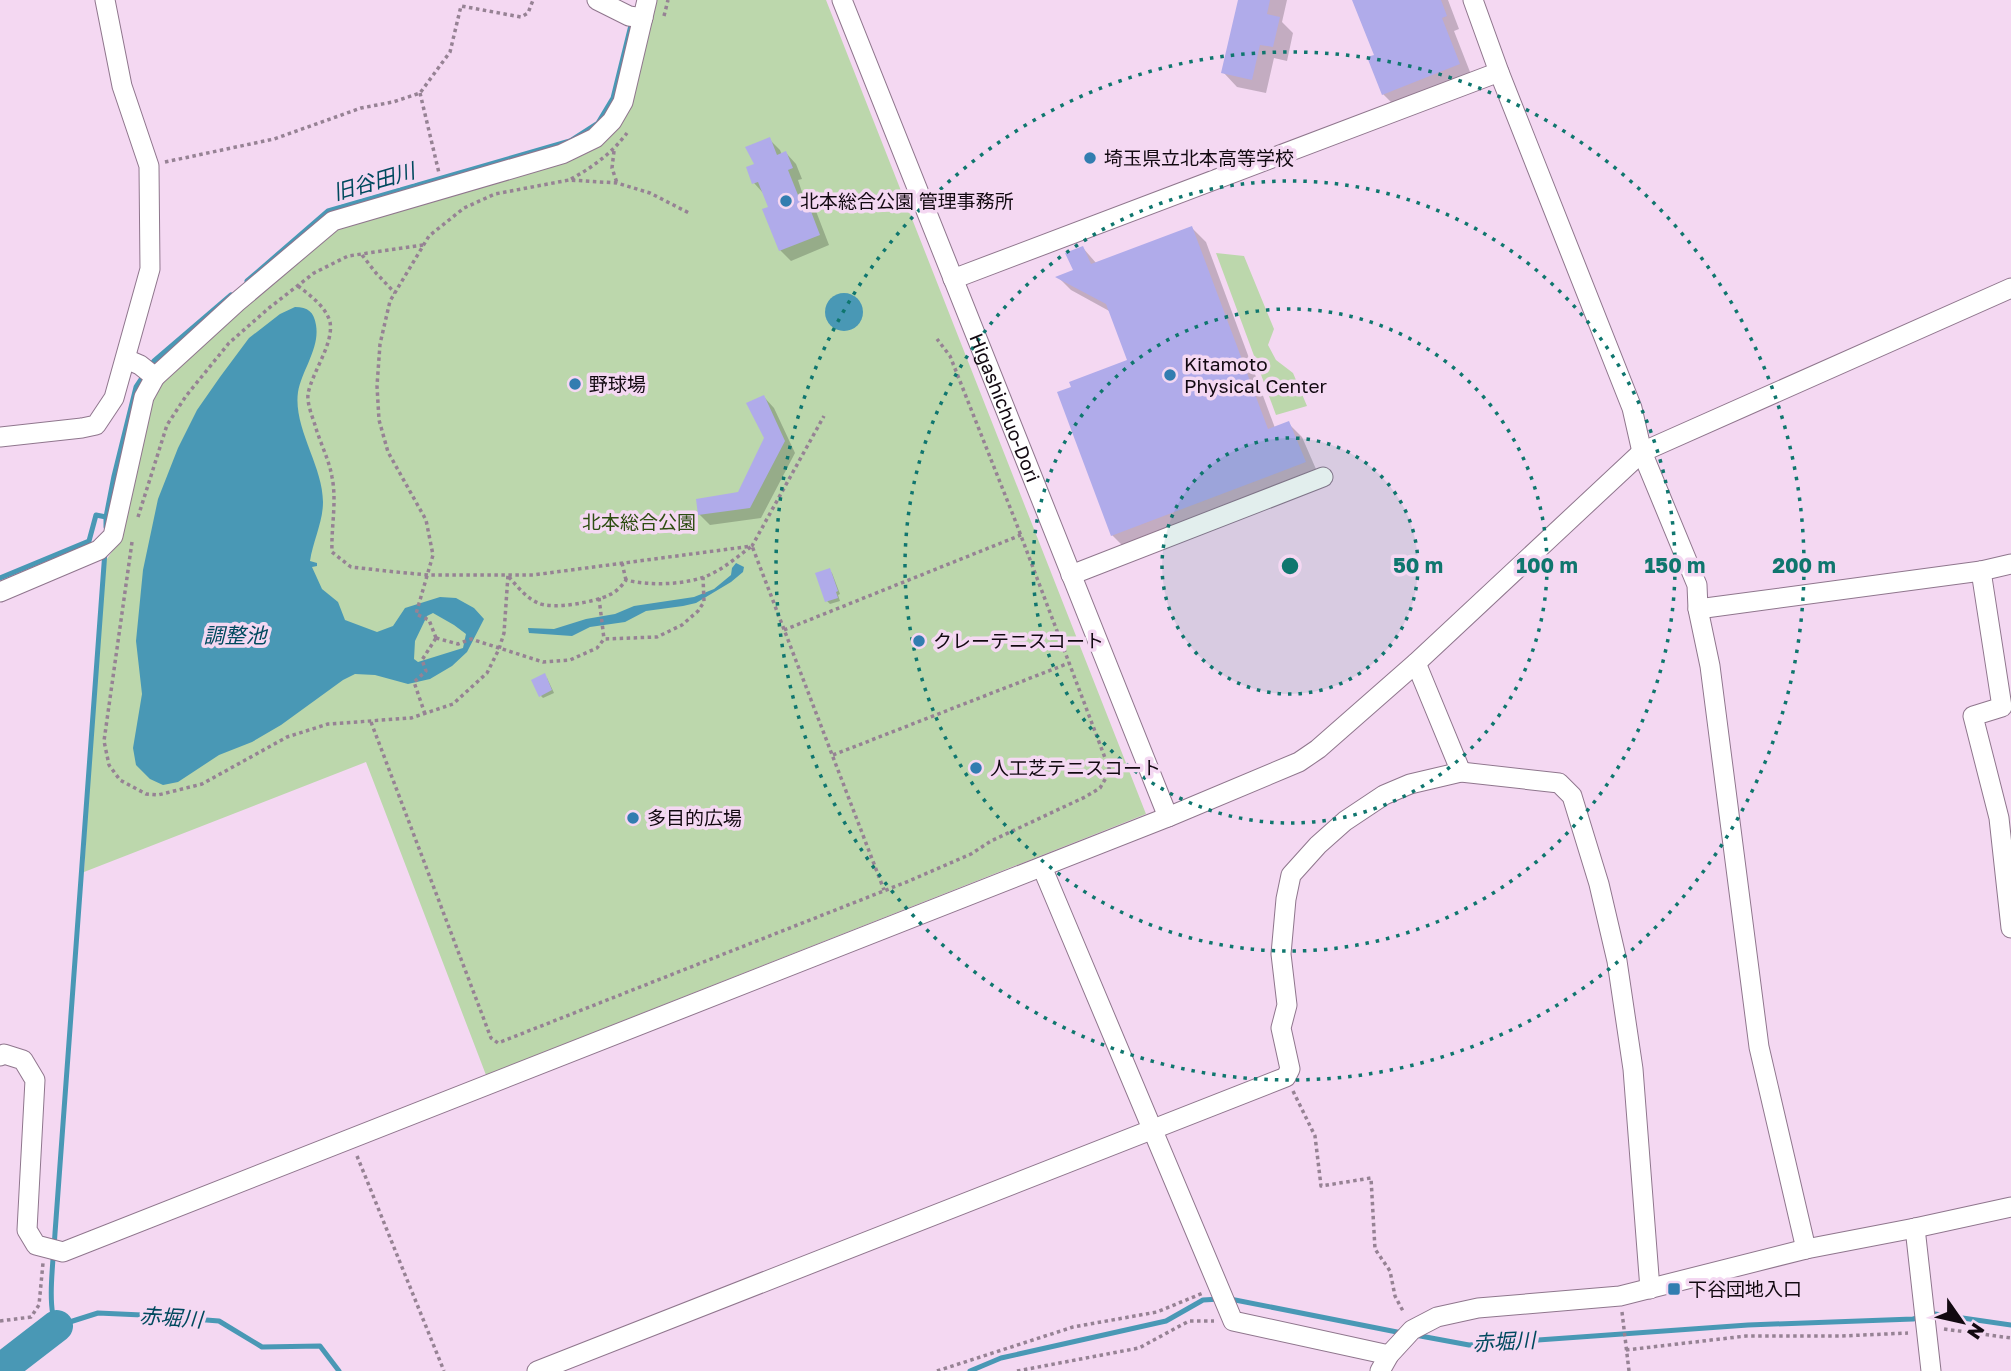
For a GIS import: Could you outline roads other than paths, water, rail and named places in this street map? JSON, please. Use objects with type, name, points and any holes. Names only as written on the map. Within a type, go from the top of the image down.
[{"type":"street","points":[[0,592],[99,550],[113,536],[144,397],[143,369],[150,269],[149,166],[122,86],[105,0]]},
{"type":"street","points":[[597,0],[629,16],[645,9]]},
{"type":"street","name":"Higashichuo-Dori","points":[[842,0],[1168,817]]},
{"type":"street","points":[[1474,0],[1499,72],[1632,408],[1642,452],[1697,585],[1698,608],[1710,666],[1759,1047],[1806,1249]]},
{"type":"street","points":[[0,437],[96,425],[114,398],[143,369],[237,302],[333,221],[562,154],[595,138],[612,121],[623,102],[645,9]]},
{"type":"street","points":[[953,279],[1499,72]]},
{"type":"street","points":[[0,1056],[4,1054],[23,1060],[35,1080],[27,1230],[36,1245],[63,1252],[1042,867],[1299,762],[1318,749],[1416,663],[1642,452],[2011,288]]},
{"type":"street","points":[[1071,575],[1324,477]]},
{"type":"street","points":[[1698,608],[1981,571],[2011,564]]},
{"type":"street","points":[[1981,571],[2002,706],[1973,716],[1999,818],[2011,928]]},
{"type":"street","points":[[1416,663],[1461,772]]},
{"type":"street","points":[[537,1371],[1286,1077],[1290,1069],[1281,1028],[1287,1005],[1281,954],[1291,875],[1318,845],[1345,821],[1384,795],[1410,784],[1461,772],[1559,783],[1572,796],[1599,884],[1617,961],[1633,1069],[1650,1289]]},
{"type":"street","points":[[1042,867],[1233,1321],[1384,1363],[1412,1330],[1437,1317],[1478,1308],[1620,1296],[1806,1249],[2011,1207]]},
{"type":"street","points":[[1915,1228],[1931,1371]]},
{"type":"water","points":[[844,293],[857,299],[863,312],[857,325],[844,331],[831,325],[825,312],[831,299]]},
{"type":"water","name":"調整池","points":[[295,307],[303,308],[310,311],[316,325],[313,351],[298,392],[298,406],[322,488],[321,517],[310,561],[317,563],[317,566],[312,567],[322,589],[338,602],[345,620],[377,632],[393,626],[405,608],[440,597],[456,598],[474,608],[484,619],[467,652],[452,666],[430,679],[408,684],[375,675],[355,674],[252,742],[219,755],[178,782],[163,785],[150,779],[136,765],[133,748],[142,694],[136,641],[143,570],[158,499],[178,448],[197,410],[249,338],[280,314]],"holes":[[[433,613],[466,634],[463,648],[418,662],[414,659],[415,641],[427,616]]]},
{"type":"water","points":[[736,563],[744,567],[743,572],[696,603],[646,611],[625,622],[590,627],[572,636],[529,633],[528,628],[554,629],[615,614],[634,606],[694,597],[714,589],[731,575]]},
{"type":"waterway","name":"旧谷田川","points":[[247,281],[328,211],[570,141],[598,123],[613,98],[632,21]]},
{"type":"waterway","name":"旧谷田川","points":[[150,367],[231,295]]},
{"type":"waterway","name":"旧谷田川","points":[[106,527],[114,476],[136,387],[144,375]]},
{"type":"waterway","points":[[0,578],[89,541],[96,515],[106,517]]},
{"type":"waterway","points":[[105,551],[52,1268],[54,1318],[57,1326],[98,1313],[219,1321],[262,1347],[320,1346],[339,1371]]},
{"type":"waterway","name":"赤堀川","points":[[970,1371],[1001,1358],[1166,1321],[1203,1300],[1220,1299]]},
{"type":"waterway","name":"赤堀川","points":[[1230,1299],[1402,1333]]},
{"type":"waterway","name":"赤堀川","points":[[1415,1335],[1469,1345],[1748,1325],[1913,1319],[1935,1314],[2011,1325]]},
{"type":"waterway","name":"赤堀川","points":[[0,1370],[57,1326]]},
{"type":"place","name":"埼玉県立北本高等学校","points":[[1090,158]]},
{"type":"place","name":"北本総合公園 管理事務所","points":[[786,201]]},
{"type":"place","name":"Kitamoto Physical Center","points":[[1170,375]]},
{"type":"place","name":"野球場","points":[[575,384]]},
{"type":"place","name":"クレーテニスコート","points":[[919,641]]},
{"type":"place","name":"人工芝テニスコート","points":[[976,768]]},
{"type":"place","name":"多目的広場","points":[[633,818]]},
{"type":"place","name":"下谷団地入口","points":[[1674,1289]]},
{"type":"park label","name":"北本総合公園","points":[[639,522]]}]
